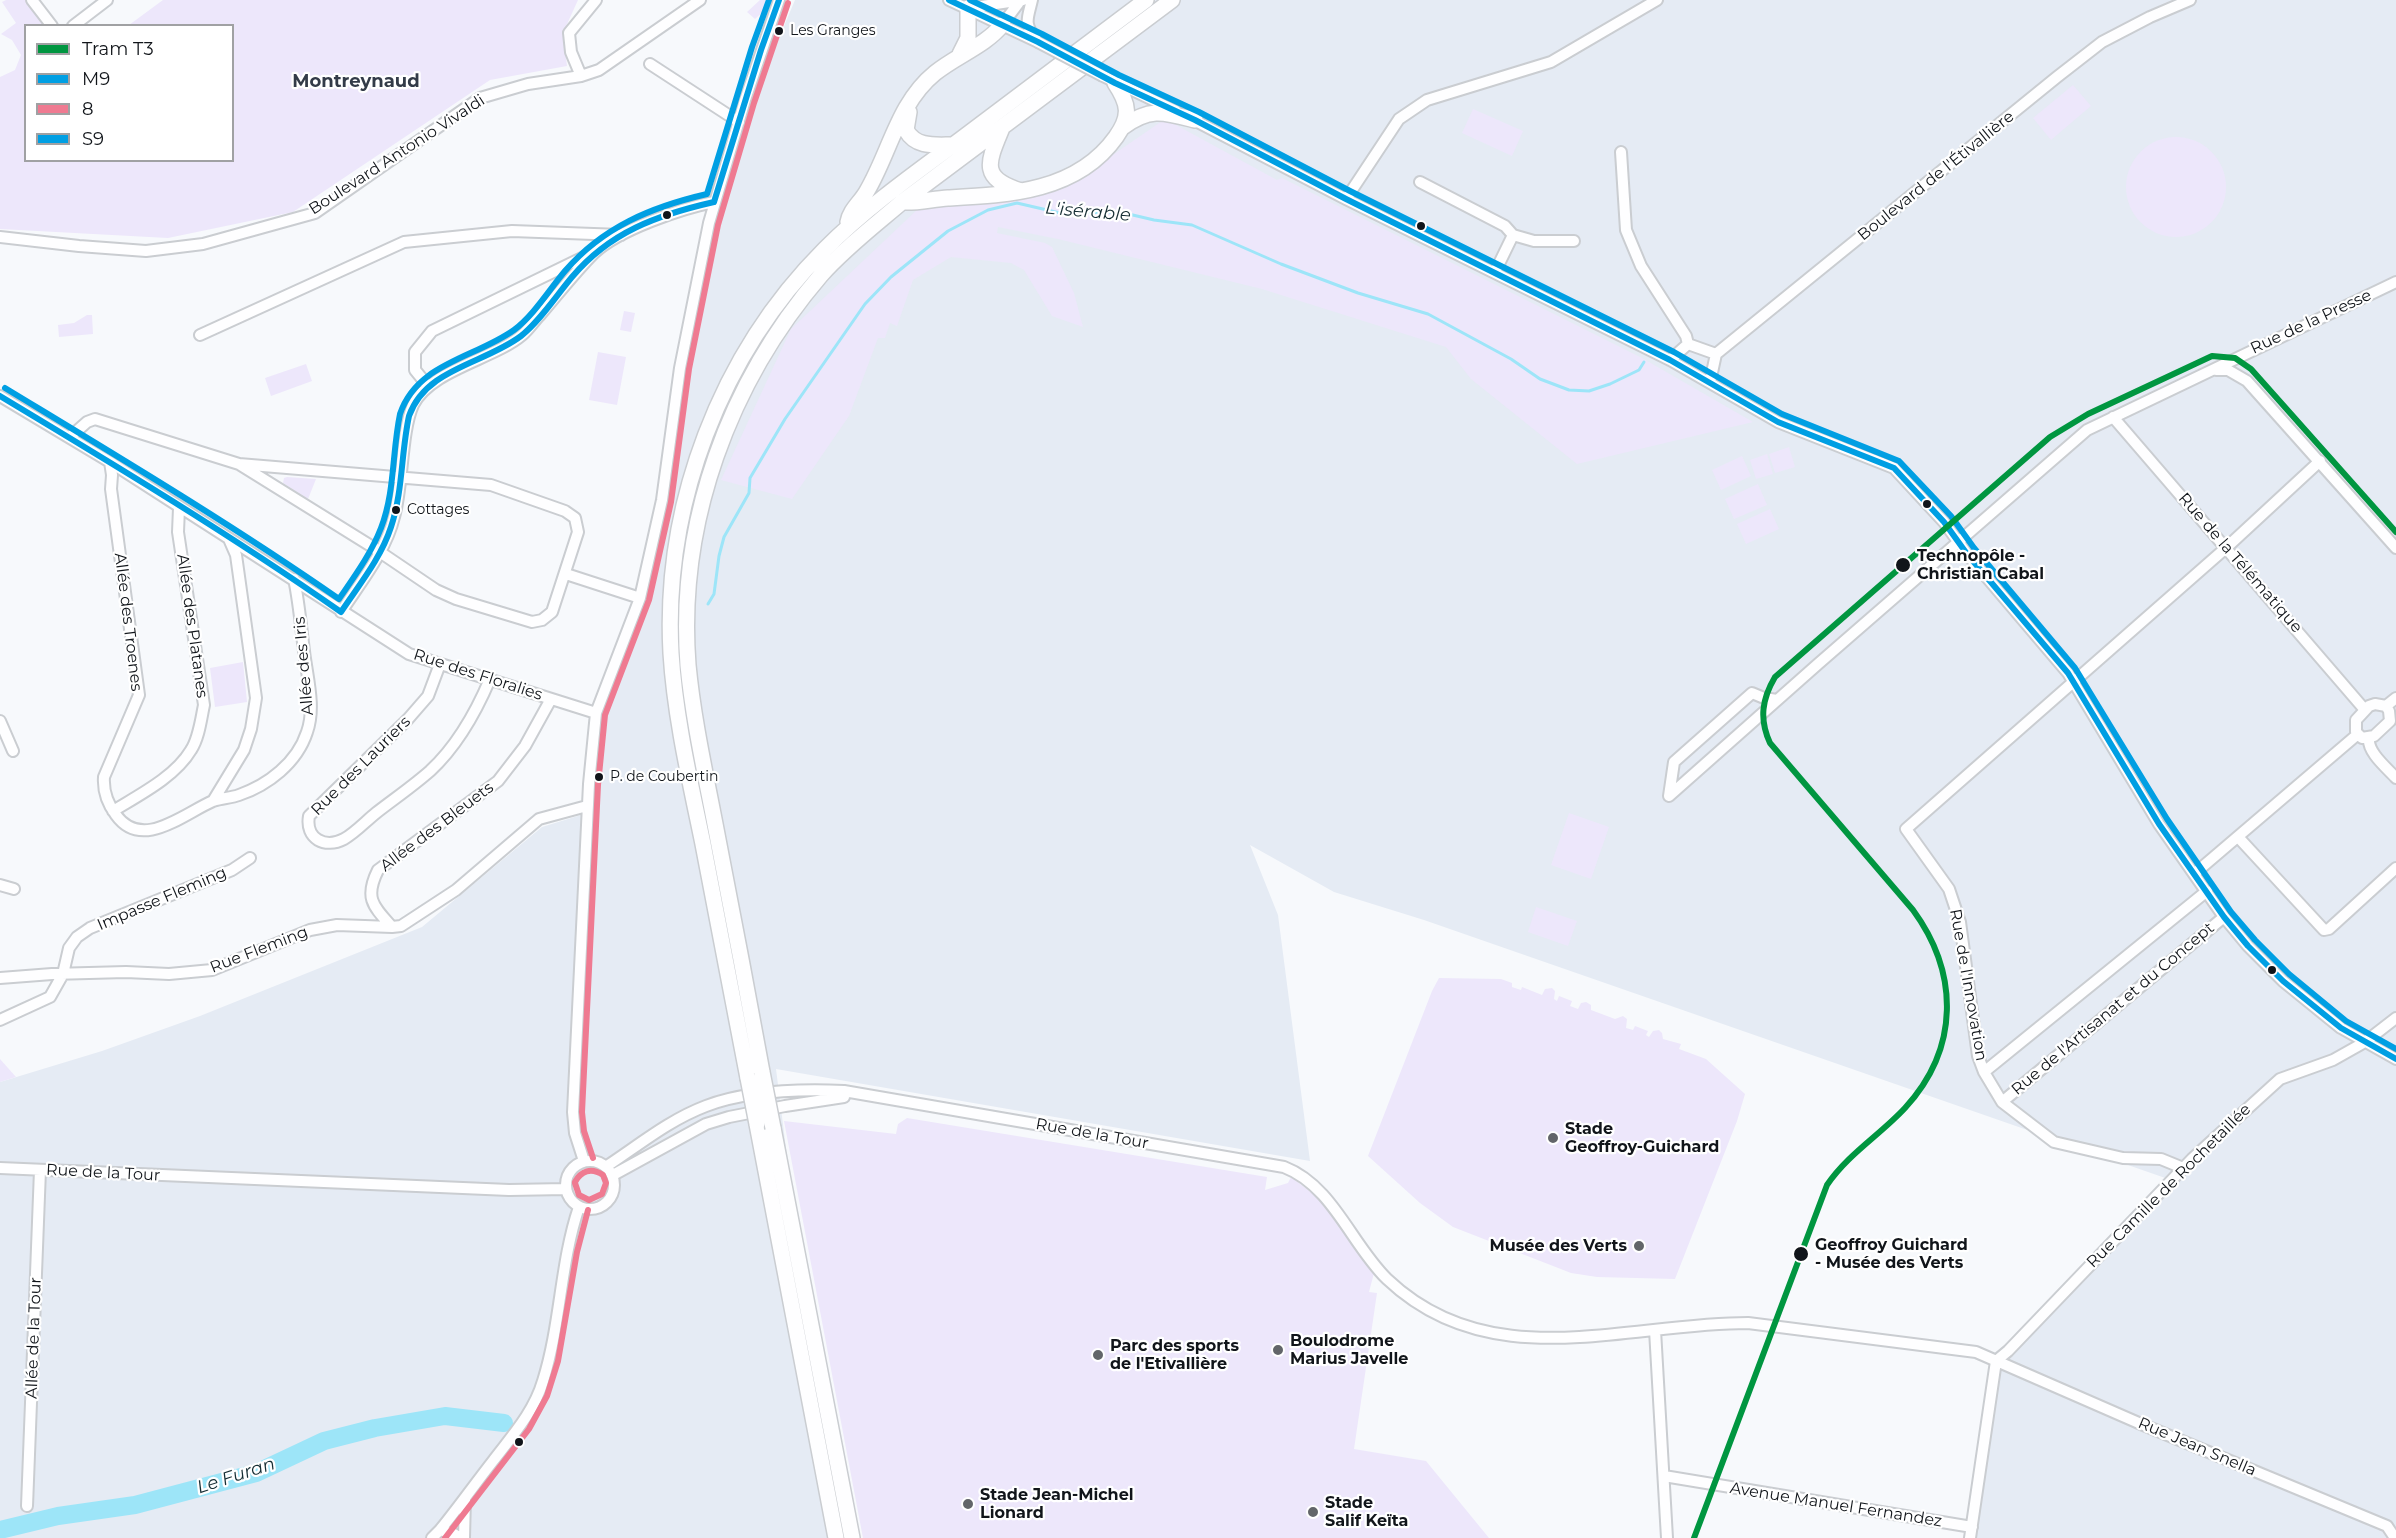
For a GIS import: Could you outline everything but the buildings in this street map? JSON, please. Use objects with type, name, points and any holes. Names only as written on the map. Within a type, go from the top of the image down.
[{"type":"highway","points":[[836,1538],[675,698],[670,633],[675,556],[682,516],[693,473],[715,411],[729,383],[745,353],[779,302],[810,265],[847,228],[894,189],[1146,0]]},
{"type":"highway","points":[[852,1538],[698,735],[688,664],[688,590],[698,522],[714,458],[741,393],[774,336],[822,274],[861,236],[902,202],[1172,0]]},
{"type":"highway","points":[[960,54],[968,38],[970,22],[968,8]]},
{"type":"highway","points":[[847,228],[849,215],[867,192],[898,122],[922,86],[960,54],[995,34],[1002,25]]},
{"type":"highway","points":[[1109,80],[1125,99],[1126,118],[1123,127]]},
{"type":"highway","points":[[911,101],[906,121],[906,130],[910,137],[925,146],[953,145]]},
{"type":"highway","points":[[902,202],[918,203],[935,199],[1011,195],[1024,192],[1048,185],[1078,171],[1102,154],[1123,127],[1141,115],[1167,112],[1195,120]]},
{"type":"highway","points":[[1003,126],[990,156],[988,167],[994,178],[1005,186],[1024,192]]},
{"type":"street","points":[[32,0],[50,24]]},
{"type":"street","points":[[76,24],[107,0]]},
{"type":"street","points":[[581,76],[571,52],[569,33],[596,0]]},
{"type":"street","name":"Boulevard Antonio Vivaldi","points":[[0,237],[79,246],[146,250],[203,244],[315,213],[480,98],[528,84],[581,76],[599,70],[700,0]]},
{"type":"street","points":[[584,1161],[575,1133],[573,1112],[587,806],[596,713],[640,598],[662,500],[680,368],[714,202],[761,50],[779,0]]},
{"type":"street","points":[[949,0],[1195,120],[1346,199],[1670,360],[1778,423],[1894,468],[1942,520],[1967,554],[2074,681],[2159,824],[2248,946],[2283,981],[2341,1028],[2396,1059]]},
{"type":"street","points":[[968,8],[1025,0]]},
{"type":"street","points":[[1002,25],[1008,14],[1025,0]]},
{"type":"street","points":[[1025,0],[1029,31],[1038,42]]},
{"type":"street","points":[[1346,199],[1399,119],[1427,100],[1551,62],[1657,0]]},
{"type":"street","name":"Boulevard de l'Étivallière","points":[[1716,354],[2102,42],[2150,17],[2190,0]]},
{"type":"street","points":[[650,64],[739,122]]},
{"type":"street","points":[[1621,152],[1626,230],[1641,266],[1686,336],[1688,344]]},
{"type":"street","points":[[1420,183],[1505,226],[1513,235],[1534,241],[1574,241]]},
{"type":"street","points":[[428,386],[415,370],[415,352],[432,331],[596,251],[622,235],[681,211],[714,202]]},
{"type":"street","points":[[200,335],[404,242],[512,231],[622,235]]},
{"type":"street","points":[[1495,272],[1513,235]]},
{"type":"street","points":[[341,612],[379,551],[394,520],[407,430],[413,405],[428,386],[522,336],[596,251]]},
{"type":"street","name":"Rue de la Presse","points":[[1777,700],[1752,693],[1674,762],[1669,796],[2087,430],[2396,282]]},
{"type":"street","points":[[1688,344],[1716,354],[1710,382]]},
{"type":"street","points":[[1670,360],[1688,344]]},
{"type":"street","points":[[2204,372],[2228,370],[2247,381],[2396,548]]},
{"type":"street","name":"Rue des Floralies","points":[[1,394],[410,654],[596,713]]},
{"type":"street","name":"Rue de la Télématique","points":[[2113,417],[2365,710]]},
{"type":"street","points":[[70,437],[87,422],[95,419],[239,464],[491,485],[572,514],[578,532],[552,612],[542,621],[532,622],[436,590],[379,551],[239,464]]},
{"type":"street","points":[[2074,681],[2227,548],[2320,461]]},
{"type":"street","name":"Allée des Troenes","points":[[110,462],[111,489],[139,695],[104,777],[103,789],[113,810]]},
{"type":"street","name":"Allée des Platanes","points":[[113,810],[141,794],[177,768],[192,749],[204,705],[178,532],[179,508]]},
{"type":"street","points":[[213,801],[244,750],[251,729],[256,698],[236,555],[229,539]]},
{"type":"street","points":[[566,574],[640,598]]},
{"type":"street","name":"Allée des Iris","points":[[113,810],[122,823],[132,829],[141,831],[155,829],[213,801],[238,795],[263,785],[283,769],[300,747],[307,733],[310,703],[294,579]]},
{"type":"street","name":"Rue des Lauriers","points":[[440,664],[428,696],[408,719],[309,816],[307,826],[310,834],[315,838],[322,842],[342,840],[431,770],[463,730],[490,679]]},
{"type":"street","name":"Rue de l'Innovation","points":[[2074,681],[1906,829],[1949,890],[1960,921],[1974,1037],[1984,1072],[2002,1102],[2054,1142],[2123,1158],[2161,1159],[2183,1168]]},
{"type":"street","points":[[2386,706],[2390,716],[2386,726],[2369,738],[2362,738],[2355,726],[2356,720],[2365,710],[2375,704],[2386,706],[2396,698]]},
{"type":"street","name":"Allée des Bleuets","points":[[392,927],[379,913],[370,896],[371,884],[378,870],[498,781],[525,746],[551,699]]},
{"type":"street","points":[[0,721],[13,751]]},
{"type":"street","points":[[2386,726],[2396,733]]},
{"type":"street","points":[[2194,874],[2358,734]]},
{"type":"street","points":[[2369,738],[2371,749],[2396,778]]},
{"type":"street","name":"Rue Fleming","points":[[0,978],[126,972],[169,974],[212,970],[325,926],[400,926],[456,890],[539,819],[587,806]]},
{"type":"street","points":[[2238,837],[2324,930],[2329,929],[2396,868]]},
{"type":"street","name":"Impasse Fleming","points":[[0,1020],[50,996],[63,974],[69,948],[77,937],[90,928],[232,870],[250,858]]},
{"type":"street","points":[[0,885],[14,889]]},
{"type":"street","name":"Rue de l'Artisanat et du Concept","points":[[1984,1072],[2207,891]]},
{"type":"street","name":"Rue de l'Artisanat et du Concept","points":[[2002,1102],[2224,916]]},
{"type":"street","name":"Rue Camille de Rochetaillée","points":[[1996,1361],[2183,1168],[2280,1078],[2323,1065],[2365,1042],[2396,1018]]},
{"type":"street","name":"Rue de la Tour","points":[[610,1171],[672,1123],[706,1106],[730,1099],[795,1090],[844,1091],[1284,1167],[1300,1174],[1320,1190],[1387,1278],[1434,1313],[1452,1322],[1518,1338],[1541,1339],[1573,1339],[1655,1329]]},
{"type":"street","name":"Rue de la Tour","points":[[610,1171],[706,1124],[785,1106],[856,1094]]},
{"type":"street","points":[[584,1161],[599,1162],[610,1171],[615,1186],[610,1200],[599,1208],[592,1209],[579,1207],[573,1203],[566,1189],[568,1175],[572,1169],[584,1161]]},
{"type":"street","name":"Rue de la Tour","points":[[0,1168],[519,1190],[566,1189]]},
{"type":"street","name":"Allée de la Tour","points":[[27,1506],[40,1170]]},
{"type":"street","points":[[436,1534],[528,1414],[543,1382],[554,1337],[571,1232],[579,1207]]},
{"type":"street","name":"Rue Jean Snella","points":[[1655,1329],[1711,1323],[1748,1323],[1976,1352],[2387,1526],[2395,1538]]},
{"type":"street","points":[[1655,1329],[1666,1538]]},
{"type":"street","points":[[1971,1532],[1996,1361]]},
{"type":"street","name":"Avenue Manuel Fernandez","points":[[1664,1476],[1971,1532]]},
{"type":"street","points":[[436,1534],[454,1533],[462,1538],[465,1498]]},
{"type":"shaded area","points":[[25,0],[44,24],[24,24],[24,162],[234,162],[234,24],[130,24],[163,0],[578,0],[563,33],[567,66],[490,80],[293,212],[168,238],[0,229],[0,77],[15,70],[21,55],[12,40],[1,34],[16,23],[2,2]]},
{"type":"shaded area","points":[[760,0],[766,0],[764,11],[755,19],[747,12]]},
{"type":"shaded area","points":[[795,0],[2396,0],[2396,1538],[1970,1538],[1995,1360],[2171,1180],[1424,920],[1334,892],[1250,845],[1278,915],[1310,1161],[776,1069],[835,1538],[0,1538],[0,1082],[102,1051],[200,1016],[422,927],[542,827],[581,815],[603,713],[651,592],[670,506],[701,289],[722,203],[763,76]]},
{"type":"shaded area","points":[[2073,85],[2091,106],[2051,140],[2033,118]]},
{"type":"shaded area","points":[[1473,109],[1523,131],[1512,156],[1462,133]]},
{"type":"shaded area","points":[[1165,119],[1277,180],[1282,178],[1642,358],[1753,422],[1577,464],[1471,379],[1446,347],[1262,289],[1058,239],[998,227],[997,233],[1045,243],[1052,247],[1074,293],[1083,327],[1052,316],[1024,270],[1011,263],[951,257],[913,280],[897,326],[890,323],[885,338],[878,338],[849,416],[792,499],[721,480],[791,329],[919,208],[1069,185]]},
{"type":"shaded area","points":[[2176,137],[2204,145],[2218,159],[2226,187],[2218,215],[2204,229],[2176,237],[2148,229],[2134,215],[2126,187],[2134,159],[2148,145]]},
{"type":"shaded area","points":[[624,311],[635,313],[631,332],[620,330]]},
{"type":"shaded area","points":[[87,315],[92,315],[93,334],[59,337],[58,325],[74,323]]},
{"type":"shaded area","points":[[598,352],[626,357],[617,405],[589,400]]},
{"type":"shaded area","points":[[306,364],[312,381],[271,396],[265,378]]},
{"type":"shaded area","points":[[1789,447],[1795,467],[1775,473],[1769,454]]},
{"type":"shaded area","points":[[1767,454],[1773,474],[1756,479],[1750,460]]},
{"type":"shaded area","points":[[1742,456],[1751,476],[1721,490],[1712,470]]},
{"type":"shaded area","points":[[284,478],[316,479],[308,499],[283,483]]},
{"type":"shaded area","points":[[1758,484],[1767,505],[1734,519],[1725,499]]},
{"type":"shaded area","points":[[1770,509],[1779,529],[1746,544],[1737,524]]},
{"type":"shaded area","points":[[243,662],[247,702],[215,707],[210,668]]},
{"type":"shaded area","points":[[1569,813],[1609,827],[1591,879],[1551,865]]},
{"type":"shaded area","points":[[1536,907],[1577,921],[1568,946],[1528,932]]},
{"type":"shaded area","name":"Stade Geoffroy-Guichard","points":[[1439,978],[1501,979],[1512,983],[1512,987],[1521,990],[1522,987],[1542,995],[1545,989],[1552,988],[1555,991],[1554,999],[1557,1001],[1559,996],[1572,1001],[1570,1006],[1578,1009],[1581,1003],[1586,1002],[1591,1005],[1591,1010],[1615,1019],[1623,1016],[1627,1019],[1626,1028],[1633,1030],[1635,1026],[1648,1031],[1646,1035],[1649,1037],[1653,1031],[1659,1030],[1663,1039],[1681,1044],[1679,1049],[1706,1059],[1745,1094],[1737,1121],[1675,1279],[1597,1277],[1571,1273],[1453,1227],[1420,1203],[1368,1156]]},
{"type":"shaded area","points":[[0,1059],[16,1077],[0,1082]]},
{"type":"shaded area","name":"Parc des sports de l'Etivallière","points":[[907,1118],[1267,1177],[1265,1190],[1288,1183],[1291,1177],[1319,1198],[1374,1273],[1369,1292],[1377,1293],[1354,1449],[1426,1461],[1489,1538],[863,1538],[784,1121],[896,1134],[898,1124]]},
{"type":"waterway","name":"L'isérable","points":[[708,604],[714,594],[724,537],[749,493],[750,478],[785,419],[865,304],[891,277],[948,231],[988,210],[1017,203],[1060,213],[1120,212],[1154,220],[1192,225],[1281,264],[1358,293],[1428,314],[1511,359],[1540,379],[1569,390],[1589,391],[1610,384],[1639,370],[1644,362]]},
{"type":"waterway","name":"Le Furan","points":[[0,1530],[58,1516],[135,1505],[256,1473],[324,1441],[375,1428],[445,1416],[504,1423]]},
{"type":"tram line","name":"T3","points":[[1694,1538],[1827,1185],[1854,1154],[1905,1108],[1923,1085],[1936,1061],[1944,1036],[1947,1010],[1945,985],[1939,959],[1928,934],[1913,910],[1770,743],[1763,717],[1767,693],[1775,677],[2050,437],[2088,414],[2212,356],[2235,358],[2251,369],[2396,532]]},
{"type":"transit line","name":"S9","points":[[5,388],[215,517],[339,599],[367,556],[381,528],[389,500],[400,414],[408,397],[420,383],[433,372],[499,340],[514,330],[535,310],[565,271],[595,242],[647,212],[707,194],[752,47],[769,0]]},
{"type":"transit line","name":"M9","points":[[714,202],[761,50],[779,0]]},
{"type":"transit line","name":"M9","points":[[949,0],[1038,42],[1115,83],[1195,120],[1346,199],[1670,360],[1778,422],[1894,468],[1944,522],[1967,554],[2068,673],[2159,824],[2224,917],[2248,946],[2283,981],[2341,1028],[2396,1059]]},
{"type":"transit line","name":"S9","points":[[970,0],[1042,34],[1119,75],[1199,112],[1350,191],[1674,352],[1782,414],[1899,461],[1951,516],[1974,548],[2075,668],[2167,819],[2231,912],[2289,974],[2346,1021],[2396,1049]]},
{"type":"transit line","name":"8","points":[[593,1158],[584,1131],[582,1112],[598,785],[605,715],[649,600],[671,502],[689,369],[718,225],[754,103],[788,3]]},
{"type":"transit line","name":"M9","points":[[341,612],[369,571],[387,538],[398,500],[409,416],[417,400],[428,387],[458,368],[506,346],[521,336],[541,316],[587,261],[619,237],[654,220],[714,202]]},
{"type":"transit line","name":"M9","points":[[0,396],[215,528],[341,612]]},
{"type":"transit line","name":"8","points":[[575,1182],[583,1173],[594,1171],[603,1175],[606,1183],[602,1194],[589,1200],[579,1195],[575,1183]]},
{"type":"transit line","name":"8","points":[[445,1538],[529,1429],[547,1396],[558,1361],[577,1252],[588,1210]]},
{"type":"place","name":"Les Granges","points":[[779,31]]},
{"type":"place","name":"Cottages","points":[[396,510]]},
{"type":"place","name":"Technopôle - Christian Cabal","points":[[1903,565]]},
{"type":"place","name":"P. de Coubertin","points":[[599,777]]},
{"type":"place","name":"Stade Geoffroy-Guichard","points":[[1553,1138]]},
{"type":"place","name":"Musée des Verts","points":[[1639,1246]]},
{"type":"place","name":"Geoffroy Guichard - Musée des Verts","points":[[1801,1254]]},
{"type":"place","name":"Boulodrome Marius Javelle","points":[[1278,1350]]},
{"type":"place","name":"Parc des sports de l'Etivallière","points":[[1098,1355]]},
{"type":"place","name":"Stade Jean-Michel Lionard","points":[[968,1504]]},
{"type":"place","name":"Stade Salif Keïta","points":[[1313,1512]]},
{"type":"district","name":"Montreynaud","points":[[356,82]]}]
